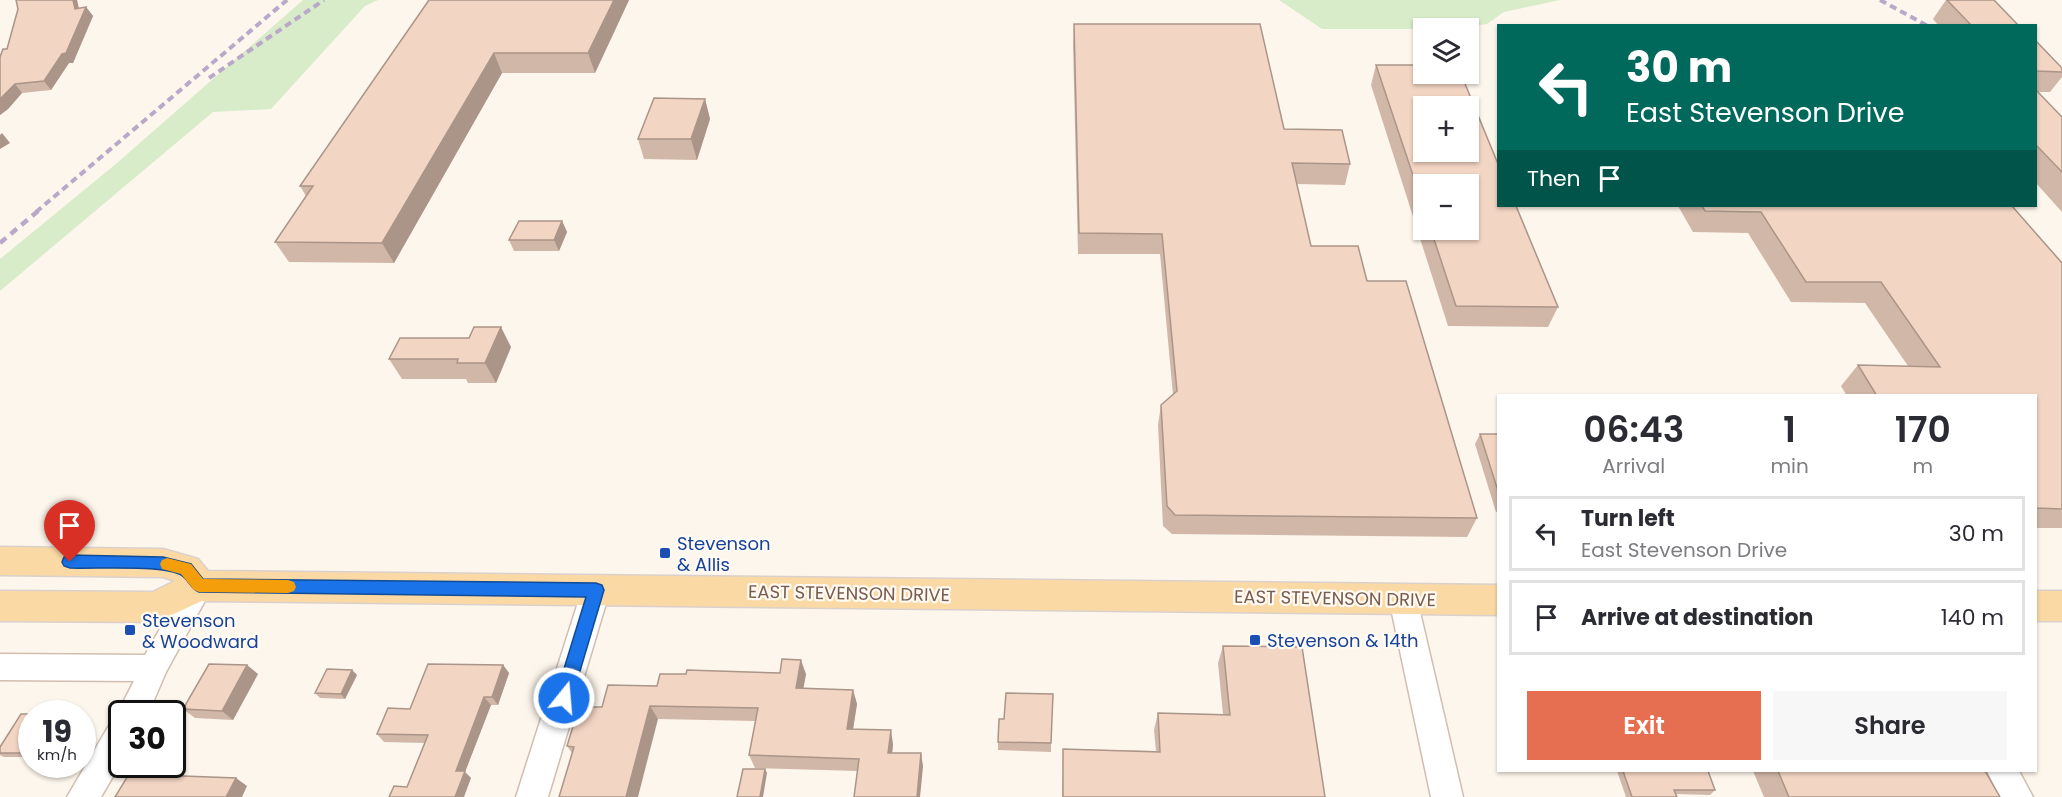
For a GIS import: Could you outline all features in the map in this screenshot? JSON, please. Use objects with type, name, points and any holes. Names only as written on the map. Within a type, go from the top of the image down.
[{"type":"main road","points":[[0,561],[163,563],[186,569],[199,586]]},
{"type":"main road","name":"EAST STEVENSON DRIVE","points":[[0,606],[156,607],[199,586],[1497,600]]},
{"type":"main road","points":[[2037,606],[2062,606]]},
{"type":"street","points":[[140,700],[153,668],[199,586]]},
{"type":"street","points":[[532,797],[596,590]]},
{"type":"street","points":[[1403,599],[1448,797]]},
{"type":"street","points":[[0,667],[153,668]]},
{"type":"street","points":[[83,797],[108,755]]},
{"type":"street","points":[[2003,772],[2017,797]]},
{"type":"green space","points":[[303,0],[378,0],[365,6],[271,109],[213,112],[0,291],[0,259],[117,163]]},
{"type":"green space","points":[[1279,0],[1560,0],[1504,12],[1487,24],[1479,25],[1479,18],[1413,18],[1413,29],[1322,29]]},
{"type":"building","points":[[16,0],[73,0],[75,9],[86,7],[66,53],[62,54],[44,81],[15,84],[0,99],[0,57],[3,49],[7,49],[18,9]]},
{"type":"building","points":[[429,0],[614,0],[588,53],[494,53],[382,243],[275,242],[313,186],[300,186]]},
{"type":"building","points":[[1947,0],[1994,0],[2017,24],[1970,24]]},
{"type":"building","points":[[1074,24],[1260,24],[1284,129],[1342,130],[1350,164],[1292,163],[1311,246],[1358,246],[1367,281],[1406,281],[1477,518],[1175,515],[1167,506],[1161,405],[1177,391],[1162,234],[1079,233]]},
{"type":"building","points":[[2037,42],[2062,68],[2062,72],[2037,71]]},
{"type":"building","points":[[1376,65],[1413,65],[1413,84],[1465,84],[1470,96],[1413,96],[1413,162],[1479,162],[1479,118],[1497,162],[1497,207],[1516,207],[1558,307],[1456,306],[1434,240],[1479,240],[1479,174],[1413,175]]},
{"type":"building","points":[[2037,91],[2062,117],[2062,172],[2037,146]]},
{"type":"building","points":[[654,98],[705,99],[691,139],[638,139]]},
{"type":"building","points":[[1703,207],[2013,207],[2062,263],[2062,509],[2037,508],[2037,394],[1876,394],[1858,365],[1940,367],[1881,282],[1806,282],[1761,212],[1705,211]]},
{"type":"building","points":[[519,221],[562,221],[554,240],[509,240]]},
{"type":"building","points":[[474,327],[501,327],[485,363],[457,363],[458,359],[389,359],[400,338],[469,338]]},
{"type":"building","points":[[1480,434],[1497,434],[1497,488]]},
{"type":"building","points":[[1223,646],[1302,647],[1325,797],[1063,797],[1063,749],[1160,752],[1158,713],[1230,715]]},
{"type":"building","points":[[782,659],[801,660],[796,688],[853,690],[847,729],[891,730],[888,753],[921,753],[917,797],[854,797],[859,759],[749,755],[758,708],[650,706],[626,797],[559,797],[574,747],[567,746],[579,707],[602,707],[608,685],[657,686],[660,674],[686,674],[687,670],[780,673]]},
{"type":"building","points":[[209,664],[247,665],[222,711],[186,709],[186,704]]},
{"type":"building","points":[[428,664],[503,665],[492,697],[484,697],[456,771],[465,771],[455,797],[389,797],[394,786],[407,787],[428,735],[377,734],[388,708],[410,709]]},
{"type":"building","points":[[327,669],[352,670],[341,694],[315,693]]},
{"type":"building","points":[[1006,693],[1053,694],[1051,743],[998,742],[999,719],[1004,719]]},
{"type":"building","points":[[18,719],[18,753],[0,753],[0,747]]},
{"type":"building","points":[[743,769],[765,769],[760,797],[737,797]]},
{"type":"building","points":[[1623,772],[1708,772],[1715,790],[1674,790],[1677,797],[1632,797]]},
{"type":"building","points":[[1778,772],[1986,772],[2000,797],[1789,797]]},
{"type":"building","points":[[186,776],[236,778],[226,797],[115,797],[127,778],[186,778]]},
{"type":"railway","points":[[36,212],[287,0]]},
{"type":"railway","points":[[209,78],[324,0]]},
{"type":"railway","points":[[1880,0],[1924,24]]},
{"type":"railway","points":[[0,243],[38,211]]},
{"type":"slow traffic","points":[[167,564],[186,569],[199,586],[288,587]]},
{"type":"place","name":"Stevenson & Allis","points":[[665,553]]},
{"type":"place","name":"Stevenson & Woodward","points":[[130,630]]},
{"type":"place","name":"Stevenson & 14th","points":[[1255,640]]},
{"type":"route","points":[[70,562],[163,563],[186,569],[199,586],[596,590],[564,698]]}]
